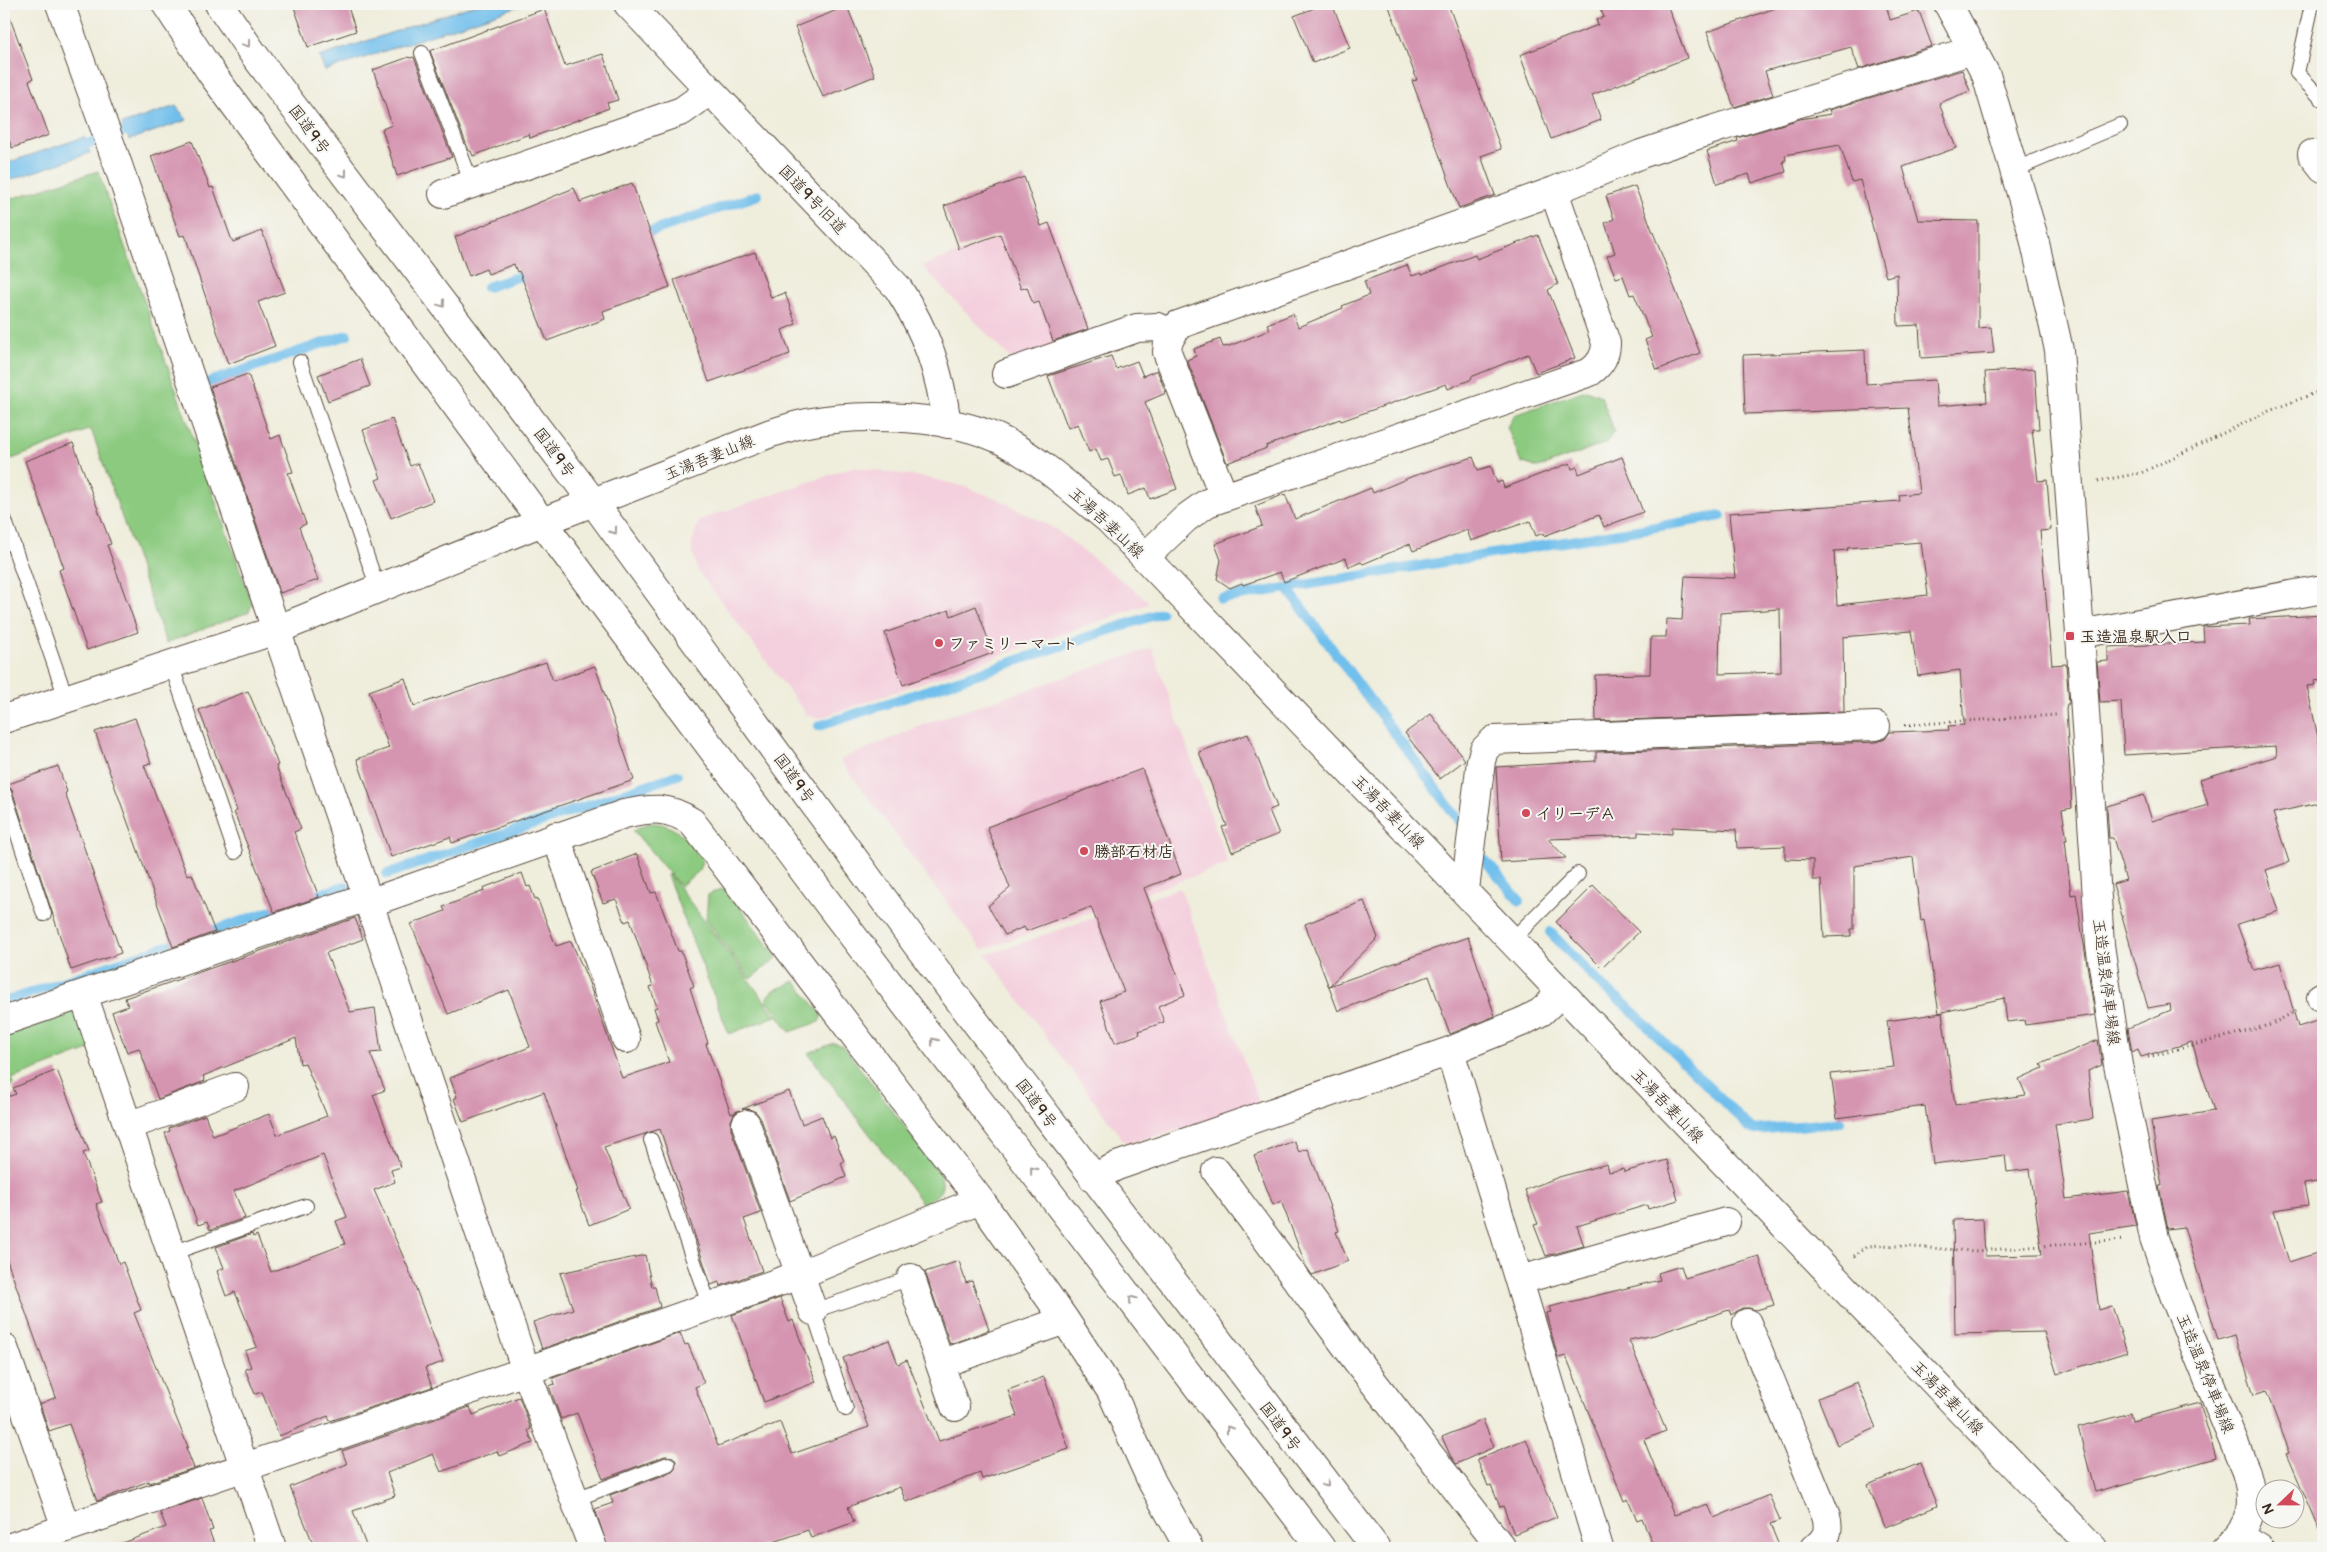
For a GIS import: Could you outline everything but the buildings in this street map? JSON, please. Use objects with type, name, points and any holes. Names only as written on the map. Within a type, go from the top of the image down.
[{"type":"main road","points":[[60,4],[118,165],[526,1371],[573,1500],[593,1548]]},
{"type":"main road","points":[[166,4],[212,74],[542,522],[830,906],[1321,1548]]},
{"type":"main road","name":"国道9号","points":[[219,4],[258,60],[594,503],[917,945],[1376,1548]]},
{"type":"main road","name":"国道9号旧道","points":[[628,4],[898,288],[926,337],[943,394],[947,424]]},
{"type":"main road","name":"玉造温泉停車場線","points":[[1948,4],[1986,75],[2033,234],[2059,350],[2070,485],[2100,944],[2118,1065],[2154,1238],[2176,1301],[2248,1477],[2251,1491],[2251,1511],[2242,1544]]},
{"type":"main road","points":[[1224,498],[1167,352],[1168,342],[1178,324],[1554,191],[1641,154],[1972,50]]},
{"type":"main road","points":[[443,194],[682,111],[710,91]]},
{"type":"main road","points":[[1145,557],[1186,518],[1207,503],[1590,372],[1597,367],[1606,352],[1606,343],[1554,191]]},
{"type":"main road","points":[[1006,374],[1137,328],[1158,327],[1172,333]]},
{"type":"main road","name":"玉湯吾妻山線","points":[[4,719],[276,630],[542,522],[771,433],[806,423],[843,418],[878,417],[947,424],[1005,442],[1060,479],[1109,520],[2093,1548]]},
{"type":"main road","points":[[2080,634],[2323,589]]},
{"type":"main road","points":[[1465,890],[1481,761],[1484,750],[1494,740],[1876,726]]},
{"type":"main road","points":[[4,1021],[624,814],[650,808],[677,812],[692,822],[980,1200],[1065,1320],[1111,1391],[1152,1482],[1189,1548]]},
{"type":"main road","points":[[556,836],[626,1039]]},
{"type":"main road","points":[[1093,1178],[1117,1166],[1450,1052],[1541,1012],[1561,992]]},
{"type":"main road","points":[[83,994],[272,1548]]},
{"type":"main road","points":[[1450,1052],[1520,1280],[1544,1371],[1596,1547]]},
{"type":"main road","points":[[128,1126],[235,1087]]},
{"type":"main road","points":[[746,1124],[813,1311]]},
{"type":"main road","points":[[1216,1170],[1357,1361],[1502,1548]]},
{"type":"main road","points":[[8,1548],[526,1371],[799,1275],[980,1200]]},
{"type":"main road","points":[[1520,1280],[1726,1222]]},
{"type":"main road","points":[[911,1278],[955,1407]]},
{"type":"main road","points":[[940,1364],[1065,1320]]},
{"type":"main road","points":[[1747,1324],[1826,1516],[1829,1528],[1826,1538],[1815,1548]]},
{"type":"main road","points":[[4,1348],[66,1528]]},
{"type":"lane","points":[[2312,4],[2297,73],[2323,100]]},
{"type":"lane","points":[[422,53],[472,184]]},
{"type":"lane","points":[[2014,170],[2120,125]]},
{"type":"lane","points":[[300,362],[378,589]]},
{"type":"lane","points":[[4,518],[66,698]]},
{"type":"lane","points":[[171,664],[235,852]]},
{"type":"lane","points":[[4,793],[44,914]]},
{"type":"lane","points":[[1512,940],[1578,874]]},
{"type":"lane","points":[[651,1140],[710,1306]]},
{"type":"lane","points":[[172,1253],[306,1206]]},
{"type":"lane","points":[[846,1409],[813,1311],[911,1278]]},
{"type":"lane","points":[[573,1500],[668,1464]]},
{"type":"path","points":[[2070,485],[2141,473],[2270,411],[2323,390]]},
{"type":"path","points":[[1876,726],[2084,713]]},
{"type":"path","points":[[2118,1065],[2270,1025],[2322,997]]},
{"type":"path","points":[[1851,1258],[1866,1246],[1882,1245],[1974,1251],[2154,1238]]},
{"type":"shaded area","points":[[1052,218],[1092,337],[1016,364],[922,266]]},
{"type":"shaded area","points":[[853,467],[928,478],[966,487],[998,499],[1055,529],[1147,600],[1148,604],[820,718],[808,716],[698,571],[691,547],[698,523],[705,518]]},
{"type":"shaded area","points":[[1152,648],[1228,864],[982,950],[840,760],[930,722]]},
{"type":"shaded area","points":[[1180,888],[1261,1107],[1126,1144],[986,955]]},
{"type":"green space","points":[[98,171],[252,604],[249,612],[166,643],[91,429],[4,462],[4,201]]},
{"type":"green space","points":[[1586,390],[1601,396],[1614,431],[1606,443],[1538,468],[1521,462],[1507,427],[1514,415]]},
{"type":"green space","points":[[650,823],[667,826],[681,834],[703,860],[698,872],[680,886],[633,830]]},
{"type":"green space","points":[[669,874],[776,1016],[729,1034],[667,875]]},
{"type":"green space","points":[[720,889],[728,891],[777,958],[750,979],[706,920],[708,895]]},
{"type":"green space","points":[[795,981],[822,1015],[819,1022],[790,1032],[766,999],[773,991]]},
{"type":"green space","points":[[68,1008],[82,1017],[94,1048],[12,1079],[13,1085],[4,1088],[4,1032]]},
{"type":"green space","points":[[834,1043],[843,1046],[939,1172],[942,1188],[933,1198],[922,1203],[808,1053]]},
{"type":"water","points":[[477,4],[525,4],[325,71],[319,57]]},
{"type":"water","points":[[176,106],[187,120],[129,140],[122,124]]},
{"type":"water","points":[[84,137],[90,153],[4,182],[4,164]]},
{"type":"waterway","points":[[75,148],[137,127]]},
{"type":"waterway","points":[[638,236],[758,195]]},
{"type":"waterway","points":[[487,287],[532,272]]},
{"type":"waterway","points":[[209,382],[347,335]]},
{"type":"waterway","points":[[1221,599],[1721,516]]},
{"type":"waterway","points":[[1287,588],[1461,823]]},
{"type":"waterway","points":[[819,726],[1161,613]]},
{"type":"waterway","points":[[387,874],[677,775]]},
{"type":"waterway","points":[[1484,859],[1520,901]]},
{"type":"waterway","points":[[305,899],[345,886]]},
{"type":"waterway","points":[[201,935],[285,906]]},
{"type":"waterway","points":[[1550,932],[1603,987],[1626,1005],[1750,1128],[1755,1130],[1840,1122]]},
{"type":"waterway","points":[[4,1002],[185,940]]},
{"type":"place","name":"玉造温泉駅入口","points":[[2070,636]]},
{"type":"place","name":"ファミリーマート","points":[[939,643]]},
{"type":"place","name":"イリーデＡ","points":[[1526,813]]},
{"type":"place","name":"勝部石材店","points":[[1084,851]]}]
